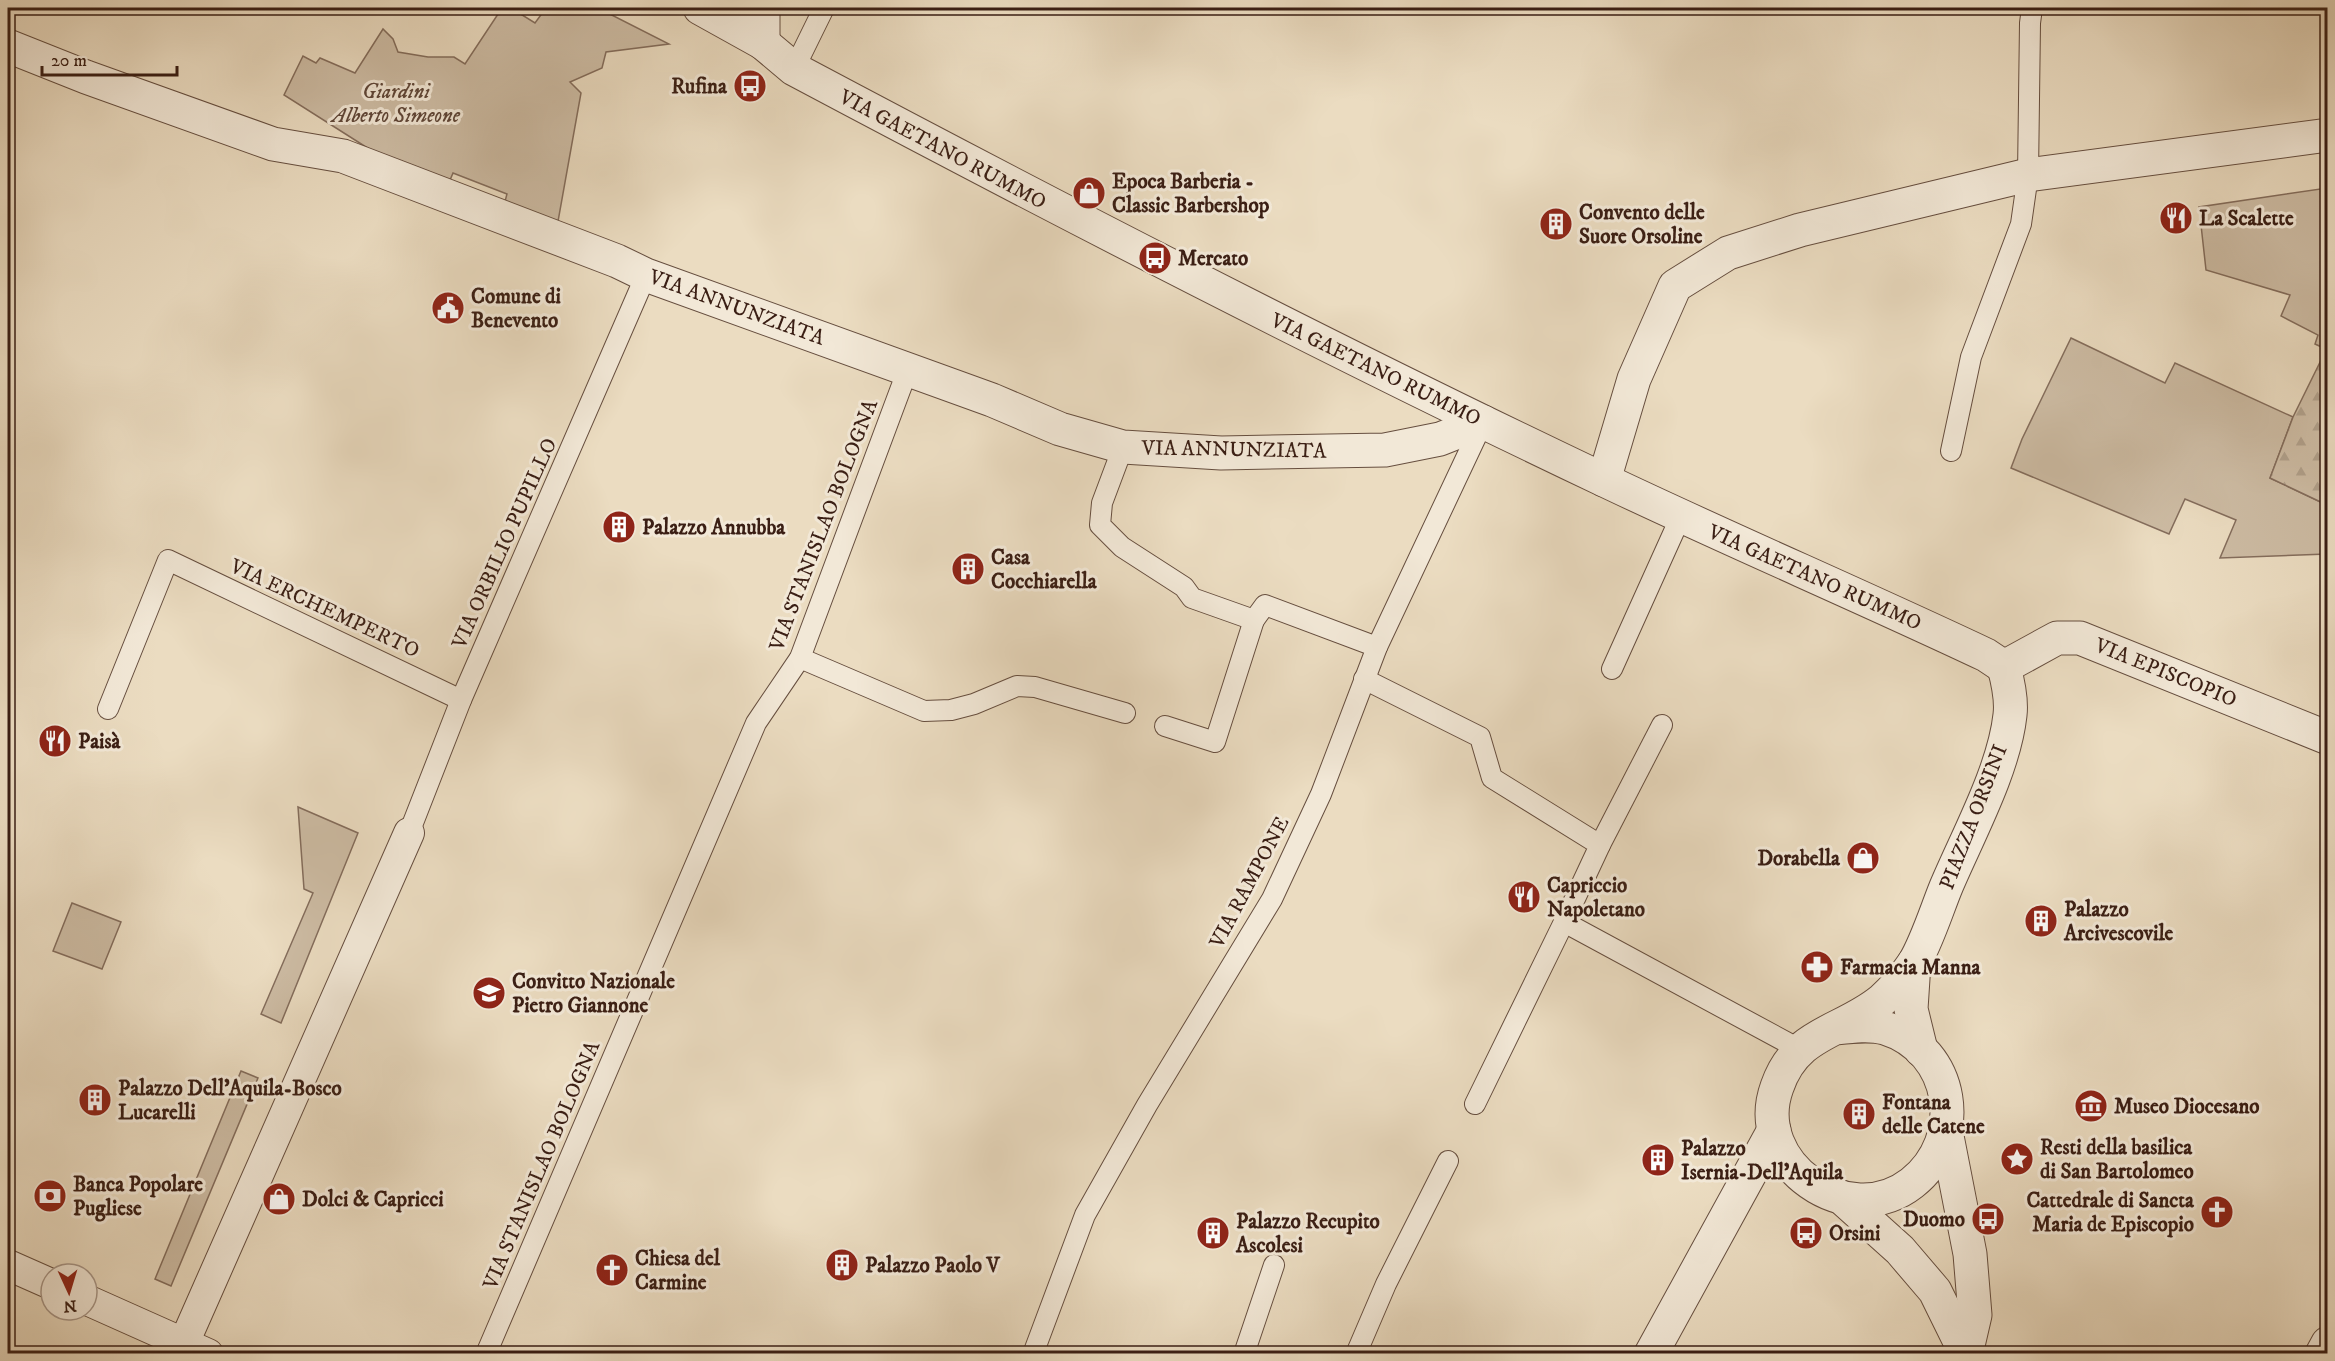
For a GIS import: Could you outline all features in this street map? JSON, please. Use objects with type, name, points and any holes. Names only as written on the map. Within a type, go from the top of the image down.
[{"type":"street","name":"VIA GAETANO RUMMO","points":[[700,8],[763,43],[794,69],[1065,213],[1483,422],[1681,516],[1972,648],[2004,667]]},
{"type":"street","points":[[763,8],[763,43]]},
{"type":"street","name":"VIA ANNUNZIATA","points":[[8,46],[86,77],[273,144],[343,156],[617,261],[646,275],[908,369],[1060,429],[1123,447],[1221,453],[1385,450],[1440,439],[1483,422]]},
{"type":"street","points":[[1604,480],[1634,379],[1675,286],[1728,253],[1800,230],[2028,175],[2328,135]]},
{"type":"street","name":"VIA EPISCOPIO","points":[[2004,667],[2057,638],[2080,638],[2328,738]]},
{"type":"street","name":"PIAZZA ORSINI","points":[[1837,1028],[1858,1025],[1884,1028],[1902,1035],[1922,1050],[1933,1064],[1944,1085],[1948,1108],[1946,1131],[1938,1152],[1926,1170],[1910,1184],[1887,1196],[1861,1200],[1841,1197],[1821,1191],[1792,1168],[1781,1150],[1774,1130],[1772,1109],[1776,1089],[1786,1066],[1799,1049],[1815,1037],[1837,1028],[1882,999],[1914,963],[1998,766],[2010,714],[2010,690],[2004,667]]},
{"type":"street","points":[[99,1305],[196,1348],[409,832]]},
{"type":"street","name":"PIAZZA ORSINI","points":[[1914,963],[1911,1008],[1922,1050]]},
{"type":"street","points":[[1652,1353],[1774,1130]]},
{"type":"street","name":"PIAZZA ORSINI","points":[[1946,1131],[1970,1254],[1975,1315],[1966,1353]]},
{"type":"street","name":"PIAZZA ORSINI","points":[[1841,1197],[1900,1250],[1935,1291],[1966,1353]]},
{"type":"street","points":[[8,1265],[39,1279]]},
{"type":"street","points":[[2322,1353],[2328,1343]]},
{"type":"lane","points":[[794,69],[824,8]]},
{"type":"lane","points":[[1951,451],[1971,357],[2021,224],[2028,175],[2032,8]]},
{"type":"lane","name":"VIA ORBILIO PUPILLO","points":[[409,832],[461,700],[646,275]]},
{"type":"lane","name":"VIA STANISLAO BOLOGNA","points":[[486,1353],[756,723],[800,658],[908,369]]},
{"type":"lane","name":"VIA RAMPONE","points":[[1033,1353],[1085,1215],[1147,1105],[1272,899],[1321,794],[1377,647],[1483,422]]},
{"type":"lane","points":[[1123,447],[1102,503],[1100,525],[1122,548],[1184,587],[1192,598],[1254,620]]},
{"type":"lane","points":[[1612,669],[1681,516]]},
{"type":"lane","name":"VIA ERCHEMPERTO","points":[[108,709],[168,560],[461,700]]},
{"type":"lane","points":[[1165,726],[1215,742],[1254,620],[1265,605],[1377,647]]},
{"type":"lane","points":[[800,658],[924,711],[951,710],[974,704],[1017,686],[1035,687],[1125,713]]},
{"type":"lane","points":[[1364,679],[1480,737],[1492,778],[1600,845]]},
{"type":"lane","points":[[1475,1104],[1600,845],[1662,725]]},
{"type":"lane","points":[[1564,922],[1799,1049]]},
{"type":"lane","points":[[1356,1353],[1386,1284],[1448,1161]]},
{"type":"lane","points":[[1245,1353],[1274,1265]]},
{"type":"green space","name":"Giardini Alberto Simeone","points":[[502,8],[511,8],[535,23],[546,8],[598,8],[669,44],[606,52],[602,68],[570,82],[581,93],[557,227],[504,205],[507,194],[453,173],[448,185],[377,154],[284,95],[303,56],[316,63],[320,58],[355,73],[383,29],[393,39],[398,52],[428,57],[454,57],[465,64]]},
{"type":"green space","points":[[2327,188],[2326,349],[2315,344],[2318,335],[2281,316],[2290,295],[2206,270],[2199,207]]},
{"type":"green space","points":[[2071,338],[2165,383],[2175,363],[2293,417],[2270,478],[2327,505],[2327,554],[2220,558],[2236,520],[2185,499],[2169,534],[2011,468],[2022,439]]},
{"type":"green space","points":[[2327,348],[2327,505],[2270,478],[2293,417]]},
{"type":"green space","points":[[298,807],[358,833],[281,1023],[261,1014],[313,893],[304,889]]},
{"type":"green space","points":[[72,903],[121,922],[102,969],[53,951]]},
{"type":"green space","points":[[241,1071],[258,1078],[171,1286],[155,1279]]},
{"type":"place","name":"Rufina","points":[[750,86]]},
{"type":"place","name":"Epoca Barberia - Classic Barbershop","points":[[1089,193]]},
{"type":"place","name":"La Scalette","points":[[2176,218]]},
{"type":"place","name":"Convento delle Suore Orsoline","points":[[1556,224]]},
{"type":"place","name":"Mercato","points":[[1155,258]]},
{"type":"place","name":"Comune di Benevento","points":[[448,308]]},
{"type":"place","name":"Palazzo Annubba","points":[[619,527]]},
{"type":"place","name":"Casa Cocchiarella","points":[[968,569]]},
{"type":"place","name":"Paisà","points":[[55,741]]},
{"type":"place","name":"Dorabella","points":[[1863,858]]},
{"type":"place","name":"Capriccio Napoletano","points":[[1524,897]]},
{"type":"place","name":"Palazzo Arcivescovile","points":[[2041,921]]},
{"type":"place","name":"Farmacia Manna","points":[[1817,967]]},
{"type":"place","name":"Convitto Nazionale Pietro Giannone","points":[[489,993]]},
{"type":"place","name":"Palazzo Dell'Aquila-Bosco Lucarelli","points":[[95,1100]]},
{"type":"place","name":"Museo Diocesano","points":[[2091,1106]]},
{"type":"place","name":"Fontana delle Catene","points":[[1859,1114]]},
{"type":"place","name":"Resti della basilica di San Bartolomeo","points":[[2017,1159]]},
{"type":"place","name":"Palazzo Isernia-Dell'Aquila","points":[[1658,1160]]},
{"type":"place","name":"Banca Popolare Pugliese","points":[[50,1196]]},
{"type":"place","name":"Dolci & Capricci","points":[[279,1199]]},
{"type":"place","name":"Cattedrale di Sancta Maria de Episcopio","points":[[2217,1212]]},
{"type":"place","name":"Duomo","points":[[1988,1219]]},
{"type":"place","name":"Palazzo Recupito Ascolesi","points":[[1213,1233]]},
{"type":"place","name":"Orsini","points":[[1806,1233]]},
{"type":"place","name":"Palazzo Paolo V","points":[[842,1265]]},
{"type":"place","name":"Chiesa del Carmine","points":[[612,1270]]}]
